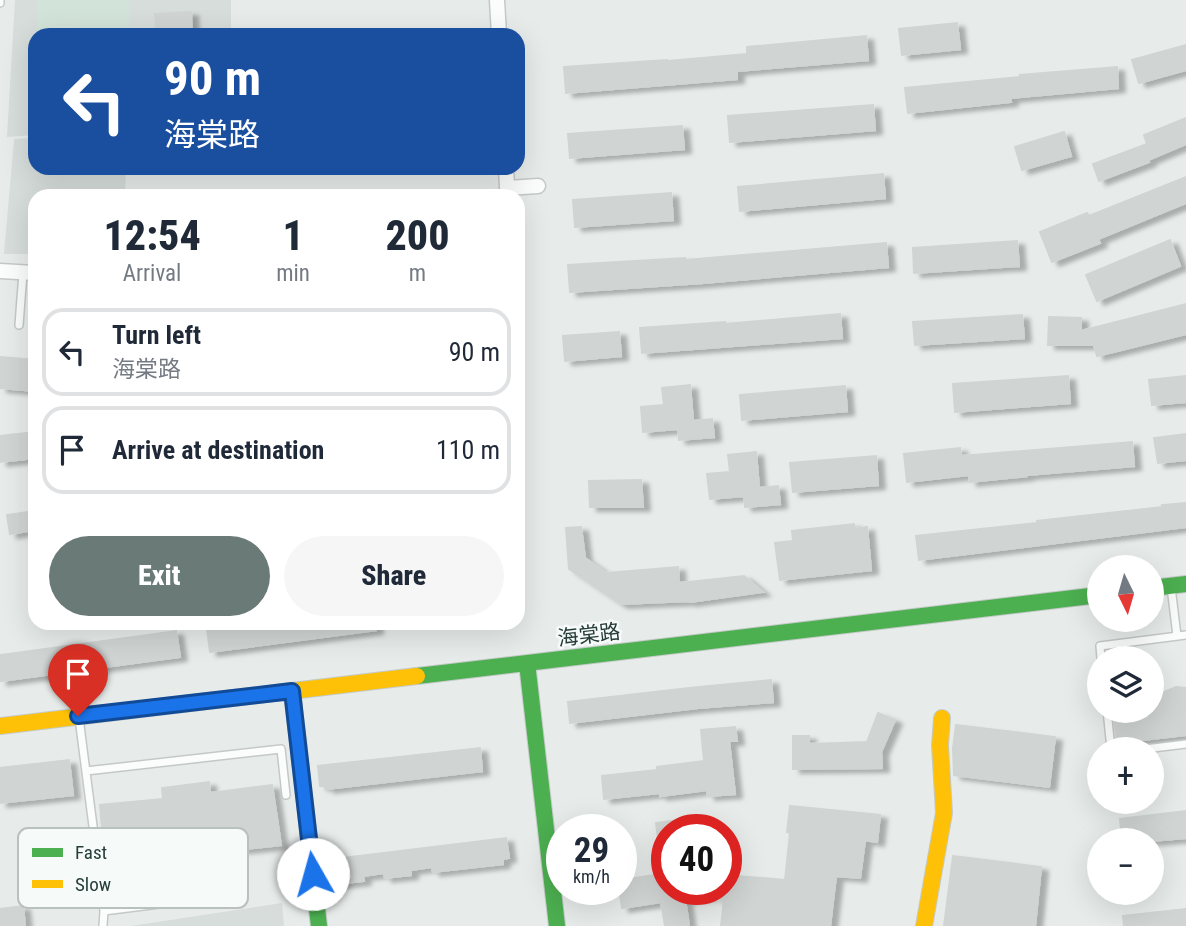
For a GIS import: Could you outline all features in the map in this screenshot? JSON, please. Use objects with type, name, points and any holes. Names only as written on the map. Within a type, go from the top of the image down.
[{"type":"street","points":[[497,0],[499,28]]},
{"type":"street","points":[[506,175],[507,188],[538,186]]},
{"type":"street","points":[[0,271],[28,273]]},
{"type":"street","name":"海棠路","points":[[0,726],[1087,595]]},
{"type":"street","points":[[527,663],[557,926]]},
{"type":"street","points":[[292,691],[319,926]]},
{"type":"street","points":[[924,926],[944,813],[940,757],[942,718]]},
{"type":"lane","points":[[19,325],[28,278]]},
{"type":"lane","points":[[1177,636],[1178,585]]},
{"type":"lane","points":[[1100,646],[1186,635]]},
{"type":"lane","points":[[78,716],[93,828]]},
{"type":"lane","points":[[1164,747],[1186,744]]},
{"type":"lane","points":[[86,771],[281,749],[286,795]]},
{"type":"lane","points":[[103,926],[104,908]]},
{"type":"lane","points":[[104,911],[128,908]]},
{"type":"shaded area","points":[[15,0],[231,0],[231,28],[28,28],[28,136],[7,137]]},
{"type":"shaded area","points":[[28,138],[28,175],[126,175],[125,189],[28,189],[28,254],[4,254],[14,139]]},
{"type":"shaded area","points":[[282,903],[284,926],[131,926]]},
{"type":"green space","points":[[37,0],[129,0],[129,28],[38,28]]},
{"type":"building","points":[[191,12],[192,28],[156,28],[155,14]]},
{"type":"building","points":[[957,23],[960,49],[902,55],[899,29]]},
{"type":"building","points":[[866,36],[868,60],[737,71],[737,79],[566,93],[564,67],[747,54],[747,47]]},
{"type":"building","points":[[1186,45],[1186,70],[1139,83],[1132,60]]},
{"type":"building","points":[[1117,67],[1118,88],[1010,98],[1011,102],[908,113],[905,88]]},
{"type":"building","points":[[873,105],[875,130],[730,142],[728,116]]},
{"type":"building","points":[[1186,118],[1186,144],[1099,181],[1093,164],[1147,144],[1144,135]]},
{"type":"building","points":[[682,126],[684,149],[570,158],[568,134]]},
{"type":"building","points":[[1064,132],[1071,156],[1022,170],[1015,147]]},
{"type":"building","points":[[883,174],[885,198],[740,211],[738,187]]},
{"type":"building","points":[[1186,177],[1186,203],[1098,239],[1100,243],[1052,262],[1040,232],[1087,213],[1089,216]]},
{"type":"building","points":[[671,193],[673,220],[575,227],[573,200]]},
{"type":"building","points":[[1170,240],[1180,266],[1097,301],[1086,275]]},
{"type":"building","points":[[1017,241],[1019,266],[914,273],[913,248]]},
{"type":"building","points":[[886,243],[888,267],[570,292],[568,265],[685,260]]},
{"type":"building","points":[[1186,304],[1186,334],[1097,356],[1094,345],[1048,345],[1049,317],[1081,318],[1081,331]]},
{"type":"building","points":[[840,314],[842,338],[642,353],[640,328]]},
{"type":"building","points":[[1022,315],[1024,338],[915,345],[913,322]]},
{"type":"building","points":[[619,332],[621,356],[565,361],[563,336]]},
{"type":"building","points":[[0,357],[28,359],[28,390],[0,388]]},
{"type":"building","points":[[1068,376],[1070,403],[955,412],[953,384]]},
{"type":"building","points":[[1186,376],[1186,402],[1152,405],[1149,380]]},
{"type":"building","points":[[690,385],[693,421],[712,419],[714,437],[679,440],[678,429],[643,432],[641,407],[664,405],[662,388]]},
{"type":"building","points":[[845,386],[847,411],[742,420],[740,395]]},
{"type":"building","points":[[28,433],[28,459],[0,462],[0,436]]},
{"type":"building","points":[[1186,434],[1186,460],[1158,463],[1154,438]]},
{"type":"building","points":[[1132,442],[1134,466],[970,482],[969,475],[907,482],[904,454],[960,448],[961,456]]},
{"type":"building","points":[[756,452],[759,488],[778,486],[780,504],[745,507],[744,496],[710,499],[707,474],[730,472],[728,455]]},
{"type":"building","points":[[876,456],[878,485],[793,492],[790,463]]},
{"type":"building","points":[[641,480],[643,507],[590,507],[589,481]]},
{"type":"building","points":[[1186,503],[1186,527],[919,560],[916,536]]},
{"type":"building","points":[[28,512],[28,531],[10,534],[7,515]]},
{"type":"building","points":[[854,524],[855,529],[867,527],[871,570],[780,580],[775,543],[793,541],[792,531]]},
{"type":"building","points":[[581,527],[585,558],[606,573],[678,567],[679,583],[744,576],[763,592],[690,602],[621,604],[569,569],[566,528]]},
{"type":"building","points":[[207,630],[376,630],[210,652]]},
{"type":"building","points":[[176,631],[180,657],[0,681],[0,655]]},
{"type":"building","points":[[771,680],[773,702],[570,723],[568,702]]},
{"type":"building","points":[[1176,687],[1186,688],[1186,735],[1116,737],[1115,723],[1164,723],[1164,692]]},
{"type":"building","points":[[878,713],[895,720],[881,752],[882,768],[793,769],[793,736],[809,736],[809,744],[867,742]]},
{"type":"building","points":[[956,725],[1055,737],[1049,787],[954,775]]},
{"type":"building","points":[[735,727],[737,741],[729,741],[735,794],[708,796],[707,790],[604,799],[602,776],[704,761],[701,730]]},
{"type":"building","points":[[480,748],[482,771],[327,789],[327,786],[320,786],[318,766]]},
{"type":"building","points":[[69,760],[73,795],[0,803],[0,768]]},
{"type":"building","points":[[209,782],[210,793],[272,785],[281,845],[248,849],[248,828],[102,828],[100,805],[163,799],[162,788]]},
{"type":"building","points":[[790,806],[880,815],[877,842],[865,840],[860,878],[836,876],[830,926],[721,926],[723,905],[742,905],[742,876],[785,880],[790,833],[787,832]]},
{"type":"building","points":[[1186,811],[1186,838],[1164,840],[1164,828],[1121,828],[1120,819]]},
{"type":"building","points":[[506,838],[509,858],[503,859],[503,864],[433,872],[432,867],[411,870],[411,875],[385,878],[384,873],[363,876],[364,881],[338,884],[337,879],[328,880],[325,860]]},
{"type":"building","points":[[953,856],[1041,867],[1035,926],[944,926]]},
{"type":"building","points":[[651,876],[651,904],[622,908],[622,905],[637,905],[637,878]]},
{"type":"building","points":[[662,905],[686,905],[689,926],[665,926]]},
{"type":"building","points":[[23,908],[25,926],[0,926],[0,909]]},
{"type":"building","points":[[1186,909],[1186,926],[1124,926],[1123,916]]},
{"type":"traffic: fast","points":[[1164,587],[1186,584]]},
{"type":"traffic: fast","points":[[417,676],[1087,596]]},
{"type":"traffic: fast","points":[[527,663],[557,926]]},
{"type":"traffic: fast","points":[[292,691],[319,926]]},
{"type":"traffic: slow","points":[[0,726],[417,676]]},
{"type":"traffic: slow","points":[[924,926],[944,813],[940,745],[942,718]]},
{"type":"route","points":[[78,716],[292,691],[313,874]]}]
